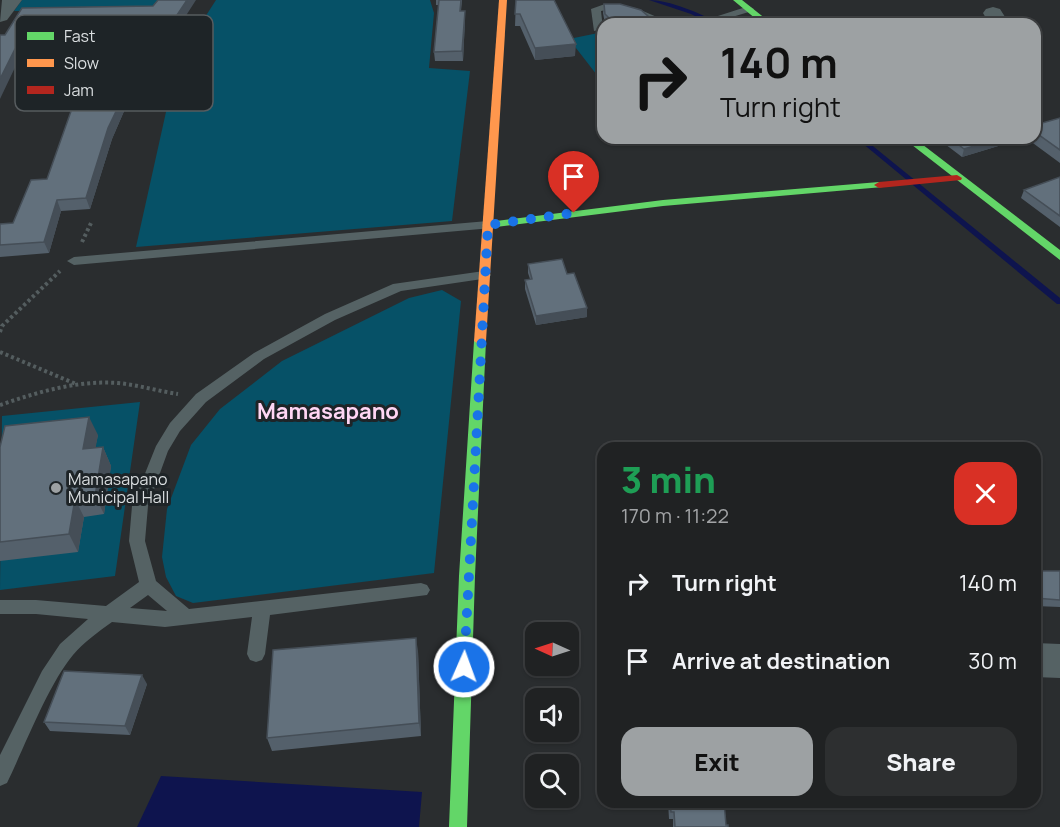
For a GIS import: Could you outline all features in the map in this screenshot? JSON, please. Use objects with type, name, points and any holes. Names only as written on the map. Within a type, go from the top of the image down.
[{"type":"street","points":[[0,16],[12,0]]},
{"type":"street","points":[[458,827],[467,576],[484,275],[503,0]]},
{"type":"street","points":[[738,0],[760,18]]},
{"type":"street","points":[[915,144],[1060,256]]},
{"type":"street","points":[[488,225],[663,203],[957,178]]},
{"type":"street","points":[[1041,660],[1060,661]]},
{"type":"lane","points":[[597,18],[596,9],[602,4],[614,2],[631,4],[657,18]]},
{"type":"lane","points":[[718,18],[749,9]]},
{"type":"lane","points":[[74,261],[488,225]]},
{"type":"lane","points":[[187,618],[148,585],[137,541],[140,506],[161,450],[175,427],[201,398],[259,357],[330,317],[376,296],[420,283],[484,275]]},
{"type":"lane","points":[[0,776],[49,677],[66,650],[84,632],[148,585]]},
{"type":"lane","points":[[0,607],[36,607],[165,619],[421,590]]},
{"type":"lane","points":[[256,654],[262,609]]},
{"type":"path","points":[[0,332],[1,326],[42,286],[74,261]]},
{"type":"path","points":[[0,352],[77,384]]},
{"type":"path","points":[[0,405],[44,390],[77,384],[118,383],[201,398]]},
{"type":"shaded area","points":[[22,0],[166,0],[158,10],[14,11]]},
{"type":"shaded area","points":[[216,0],[430,0],[434,13],[429,68],[470,71],[452,221],[136,247],[166,111],[213,111],[213,15],[206,15]]},
{"type":"shaded area","points":[[597,33],[597,75],[569,39]]},
{"type":"shaded area","points":[[442,290],[461,301],[434,573],[193,603],[176,596],[166,577],[162,557],[167,509],[191,445],[220,409],[282,361],[409,298]]},
{"type":"shaded area","points":[[140,402],[115,576],[0,590],[2,416]]},
{"type":"shaded area","points":[[161,776],[422,792],[419,827],[137,827]]},
{"type":"building","points":[[158,0],[187,0],[177,15],[18,15],[22,8],[153,6]]},
{"type":"building","points":[[439,0],[461,0],[460,11],[465,11],[462,51],[434,52]]},
{"type":"building","points":[[516,0],[554,0],[576,44],[535,48],[520,14],[515,14]]},
{"type":"building","points":[[604,4],[620,4],[641,10],[650,18],[609,18],[605,14]]},
{"type":"building","points":[[15,19],[15,49],[0,79],[0,35],[5,35]]},
{"type":"building","points":[[71,111],[116,111],[108,128],[86,198],[57,200],[44,242],[0,245],[0,224],[13,223],[31,180],[47,179]]},
{"type":"building","points":[[1060,118],[1060,150],[1041,136],[1041,123]]},
{"type":"building","points":[[958,144],[981,144],[964,149]]},
{"type":"building","points":[[1060,177],[1060,216],[1024,190]]},
{"type":"building","points":[[562,259],[567,274],[574,273],[587,308],[536,316],[525,280],[532,279],[528,264]]},
{"type":"building","name":"Mamasapano Municipal Hall","points":[[89,417],[83,449],[103,447],[95,496],[75,499],[69,534],[0,542],[0,447],[5,426]]},
{"type":"building","points":[[1041,571],[1060,571],[1060,600],[1041,598]]},
{"type":"building","points":[[416,638],[419,723],[267,738],[273,650]]},
{"type":"building","points":[[64,671],[142,675],[125,726],[44,722]]},
{"type":"building","points":[[671,808],[725,808],[728,827],[675,827],[674,812],[671,812]]},
{"type":"waterway","points":[[652,0],[703,18]]},
{"type":"waterway","points":[[866,144],[1060,302]]},
{"type":"traffic: fast","points":[[737,0],[760,18]]},
{"type":"traffic: fast","points":[[916,144],[1060,256]]},
{"type":"traffic: fast","points":[[488,225],[663,203],[879,185]]},
{"type":"traffic: fast","points":[[458,827],[467,576],[480,341]]},
{"type":"traffic: slow","points":[[480,341],[503,0]]},
{"type":"traffic: jam","points":[[879,185],[957,178]]},
{"type":"place","name":"Mamasapano Municipal Hall","points":[[56,488]]},
{"type":"district","name":"Mamasapano","points":[[328,411]]},
{"type":"route","points":[[464,667],[467,576],[488,225],[574,213]]}]
